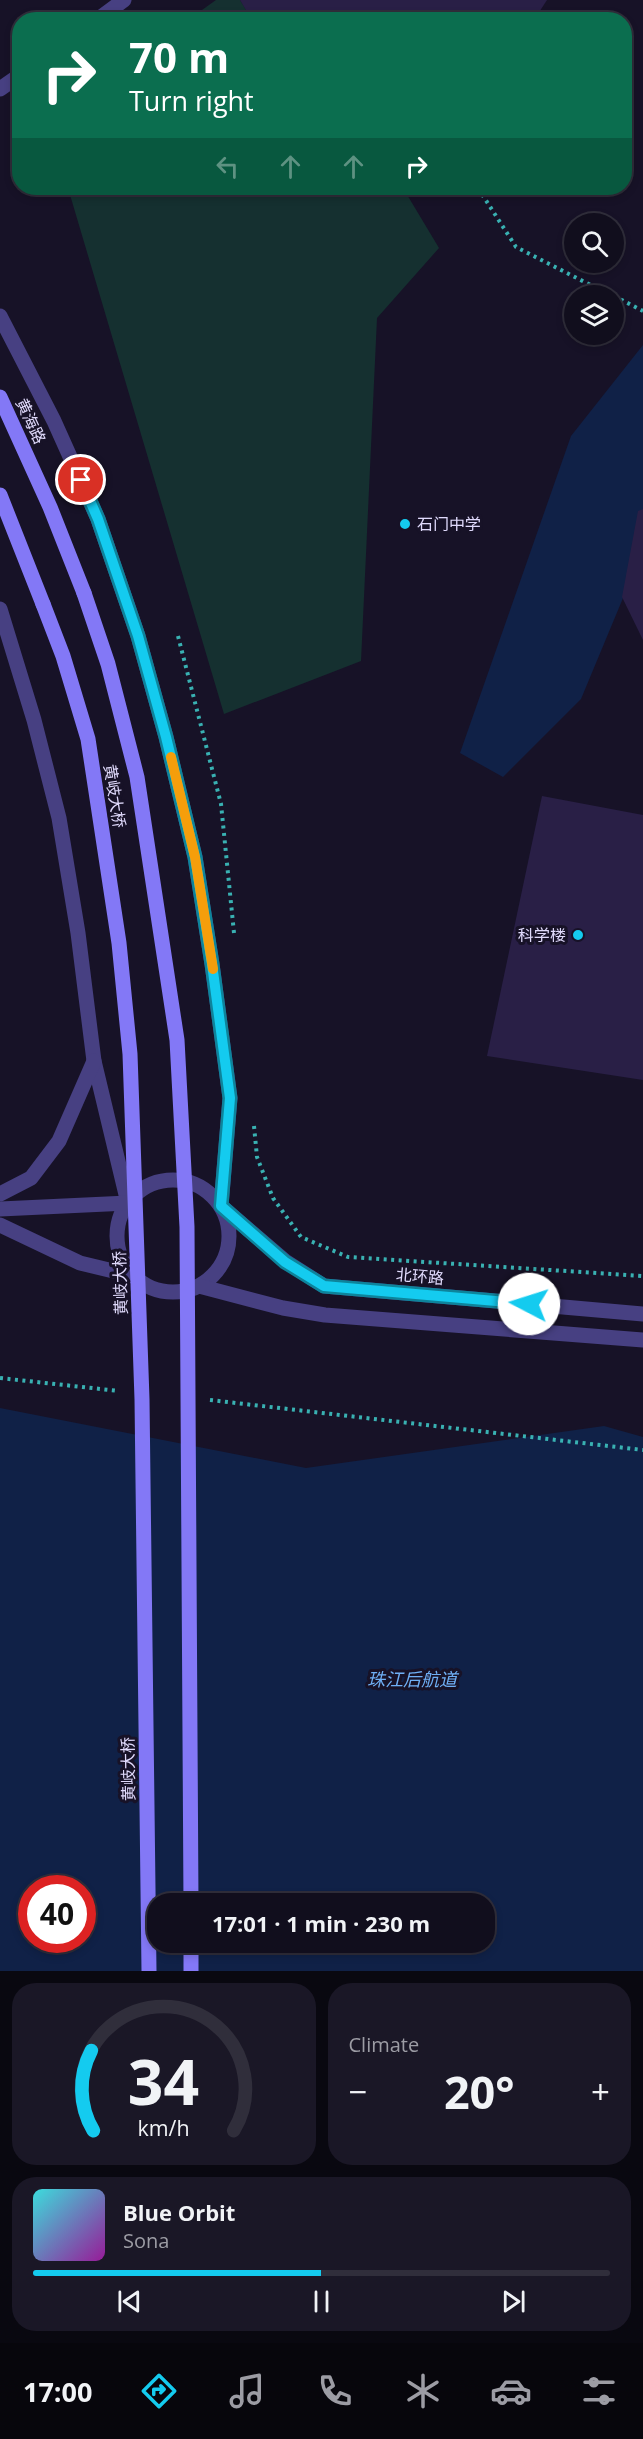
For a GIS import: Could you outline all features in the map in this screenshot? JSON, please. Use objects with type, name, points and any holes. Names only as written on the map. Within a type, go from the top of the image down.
[{"type":"main road","name":"黄海路","points":[[0,397],[50,507],[84,593]]},
{"type":"main road","name":"黄岐大桥","points":[[0,495],[63,656],[88,739],[119,943],[130,1054],[142,1399],[149,1971]]},
{"type":"main road","name":"黄岐大桥","points":[[84,593],[108,664],[137,777],[177,1040],[187,1227],[191,1893]]},
{"type":"main road","points":[[191,1953],[191,1971]]},
{"type":"street","points":[[108,12],[124,0]]},
{"type":"street","points":[[0,316],[54,420],[98,519],[138,636],[166,737],[195,857],[230,1098],[221,1206]]},
{"type":"street","points":[[0,609],[34,720],[59,818],[78,933],[94,1061],[128,1203]]},
{"type":"street","points":[[0,1194],[31,1178],[59,1141],[94,1061]]},
{"type":"street","points":[[176,1180],[193,1184],[209,1192],[221,1206],[230,1233],[228,1247],[219,1269],[199,1286],[183,1291],[165,1292],[148,1286],[134,1276],[124,1264],[118,1249],[117,1233],[128,1203],[142,1190],[158,1183],[176,1180]]},
{"type":"street","points":[[0,1209],[128,1203]]},
{"type":"street","name":"北环路","points":[[221,1206],[285,1262],[324,1286],[643,1314]]},
{"type":"street","points":[[0,1225],[80,1263],[134,1276]]},
{"type":"street","points":[[199,1286],[283,1308],[325,1315],[643,1340]]},
{"type":"path","points":[[483,195],[516,247],[591,285]]},
{"type":"path","points":[[624,302],[643,311]]},
{"type":"path","points":[[178,636],[221,804],[234,934]]},
{"type":"path","points":[[253,1122],[257,1157],[273,1198],[301,1237],[348,1257],[643,1276]]},
{"type":"path","points":[[0,1378],[129,1392]]},
{"type":"path","points":[[199,1399],[643,1450]]},
{"type":"green space","points":[[216,0],[240,0],[248,12],[199,12]]},
{"type":"green space","points":[[70,195],[407,195],[439,248],[377,318],[361,661],[224,714]]},
{"type":"water","points":[[643,345],[643,550],[581,699],[503,777],[460,753],[571,436]]},
{"type":"water","name":"珠江后航道","points":[[0,1408],[306,1468],[604,1426],[643,1437],[643,1971],[0,1971]]},
{"type":"building","points":[[240,0],[547,0],[539,12],[247,12]]},
{"type":"building","points":[[643,509],[643,640],[622,597],[638,511]]},
{"type":"building","name":"科学楼","points":[[542,796],[643,815],[643,1080],[487,1056]]},
{"type":"slow traffic","points":[[171,757],[195,857],[213,969]]},
{"type":"place","name":"石门中学","points":[[405,524]]},
{"type":"place","name":"科学楼","points":[[578,935]]},
{"type":"route","points":[[81,480],[98,519],[138,636],[166,737],[195,857],[230,1098],[221,1206],[285,1262],[324,1286],[529,1304]]}]
